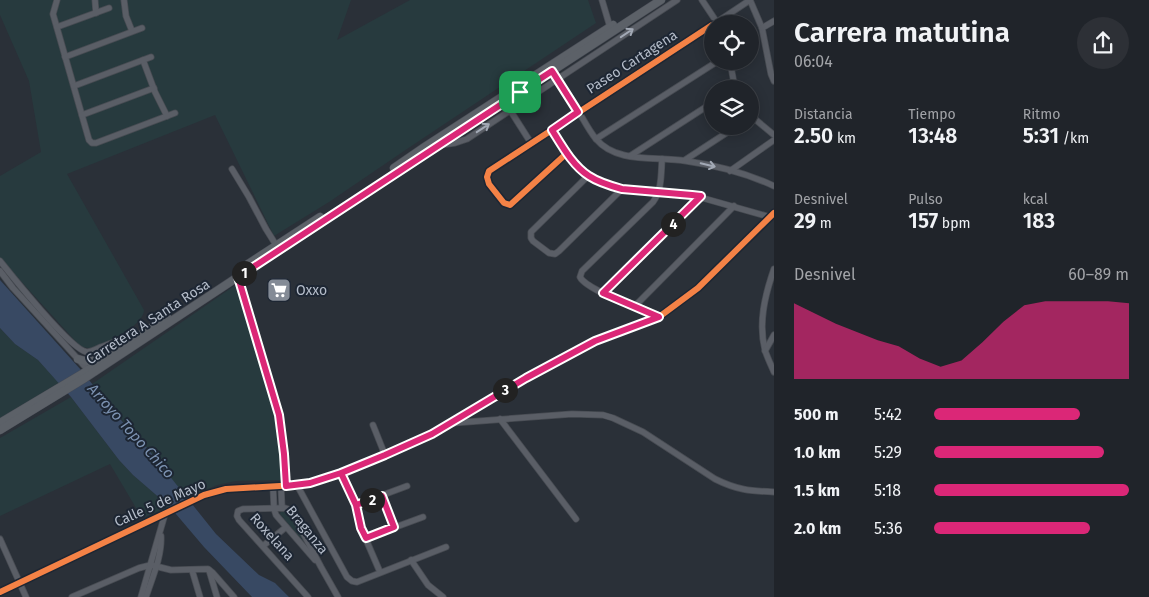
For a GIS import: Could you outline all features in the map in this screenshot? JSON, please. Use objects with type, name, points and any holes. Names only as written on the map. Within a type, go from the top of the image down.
[{"type":"main road","points":[[381,179],[438,145],[652,0]]},
{"type":"main road","points":[[381,179],[426,146],[597,42],[661,0]]},
{"type":"main road","name":"Carretera A Santa Rosa","points":[[85,374],[117,350],[238,274],[276,245],[381,179]]},
{"type":"main road","name":"Carretera A Santa Rosa","points":[[0,430],[381,179]]},
{"type":"main road","points":[[78,359],[88,362],[117,350]]},
{"type":"main road","name":"Carretera A Santa Rosa","points":[[0,423],[59,391]]},
{"type":"street","points":[[57,0],[53,14],[89,140],[96,143],[175,113]]},
{"type":"street","points":[[95,0],[96,13]]},
{"type":"street","points":[[124,0],[126,16],[132,31]]},
{"type":"street","points":[[602,0],[610,27]]},
{"type":"street","points":[[438,145],[467,139],[677,0]]},
{"type":"street","points":[[702,0],[711,15]]},
{"type":"street","points":[[750,0],[762,28],[771,59],[774,81]]},
{"type":"street","name":"Paseo Cartagena","points":[[728,15],[750,0]]},
{"type":"street","points":[[57,27],[109,8]]},
{"type":"street","points":[[642,12],[647,20]]},
{"type":"street","points":[[762,28],[774,21]]},
{"type":"street","points":[[65,56],[142,28]]},
{"type":"street","name":"Paseo Cartagena","points":[[567,153],[510,205],[504,203],[488,180],[487,174],[489,171],[704,31]]},
{"type":"street","points":[[597,42],[602,50]]},
{"type":"street","points":[[74,86],[151,57]]},
{"type":"street","points":[[144,60],[154,88],[168,116]]},
{"type":"street","points":[[550,69],[596,139],[611,150],[630,157],[685,160],[730,171],[774,186]]},
{"type":"street","points":[[596,139],[704,70]]},
{"type":"street","points":[[82,115],[154,88]]},
{"type":"street","points":[[630,157],[704,108]]},
{"type":"street","points":[[510,110],[531,143]]},
{"type":"street","points":[[759,123],[773,133]]},
{"type":"street","points":[[552,130],[567,153],[588,176],[612,186],[622,189],[701,196],[772,215]]},
{"type":"street","points":[[685,160],[723,135]]},
{"type":"street","points":[[730,171],[774,140]]},
{"type":"street","points":[[659,317],[603,293],[583,282],[580,277],[582,271],[653,202],[659,192],[662,159]]},
{"type":"street","points":[[232,169],[276,245]]},
{"type":"street","points":[[588,176],[534,229],[531,235],[533,241],[549,253],[554,254],[559,251],[622,189]]},
{"type":"street","points":[[603,293],[701,196]]},
{"type":"street","points":[[635,306],[734,206]]},
{"type":"street","name":"Calle 5 de Mayo","points":[[0,592],[204,495],[226,489],[297,485],[323,480],[432,434],[526,378],[595,341],[659,317],[698,288],[772,215]]},
{"type":"street","points":[[0,261],[80,350],[88,352],[128,337],[140,335]]},
{"type":"street","points":[[774,269],[764,300],[762,330],[765,352],[774,372]]},
{"type":"street","points":[[0,271],[13,288],[78,359],[85,374]]},
{"type":"street","points":[[238,274],[279,415],[284,454],[282,508]]},
{"type":"street","points":[[765,352],[774,334]]},
{"type":"street","points":[[450,424],[572,414],[595,414],[613,418],[643,432],[715,479],[726,484],[743,490],[774,492]]},
{"type":"street","points":[[500,419],[576,519]]},
{"type":"street","points":[[373,426],[385,455]]},
{"type":"street","points":[[341,473],[356,505],[360,523],[380,572]]},
{"type":"street","points":[[297,485],[347,577],[352,581],[357,582],[446,547]]},
{"type":"street","points":[[273,486],[274,509]]},
{"type":"street","points":[[356,505],[407,486]]},
{"type":"street","points":[[382,496],[394,527]]},
{"type":"street","name":"Roxelana","points":[[291,510],[288,508],[243,509],[237,513],[239,520],[308,597]]},
{"type":"street","name":"Braganza","points":[[274,509],[276,515],[321,567]]},
{"type":"street","name":"Braganza","points":[[291,510],[338,597]]},
{"type":"street","points":[[146,597],[165,514]]},
{"type":"street","points":[[366,538],[423,517]]},
{"type":"street","points":[[263,546],[286,527]]},
{"type":"street","points":[[0,539],[26,597]]},
{"type":"street","points":[[411,560],[428,585],[443,597]]},
{"type":"street","points":[[141,597],[153,566]]},
{"type":"street","points":[[72,597],[139,568],[153,566],[171,570],[207,569],[234,597]]},
{"type":"street","points":[[207,569],[217,597]]},
{"type":"street","points":[[192,570],[200,597]]},
{"type":"street","points":[[12,586],[16,581],[16,574]]},
{"type":"green space","points":[[0,0],[351,0],[337,40],[410,0],[588,0],[596,23],[329,202],[274,236],[215,115],[67,174],[144,310],[137,322],[122,335],[104,344],[88,348],[78,344],[0,258],[0,176],[41,152],[29,81],[0,15]]},
{"type":"green space","points":[[237,284],[279,419],[284,480],[236,481],[217,485],[187,498],[92,384]]},
{"type":"green space","points":[[0,328],[15,344],[38,360],[59,383],[0,419]]},
{"type":"green space","points":[[71,397],[119,460],[133,475],[170,507],[142,518],[110,464],[0,516],[0,438]]},
{"type":"green space","points":[[281,511],[288,511],[308,547],[280,514]]},
{"type":"water","name":"Arroyo Topo Chico","points":[[0,280],[81,370],[121,420],[148,449],[216,534],[259,575],[275,583],[289,597],[252,597],[204,547],[170,507],[133,475],[119,460],[71,397],[38,360],[15,344],[0,328]]},
{"type":"cycle path","points":[[567,153],[510,205],[504,203],[489,184],[487,177],[489,171],[704,30]]},
{"type":"cycle path","points":[[0,592],[204,495],[226,489],[297,485],[323,479],[432,434],[526,378],[595,341],[659,317],[698,288],[774,213]]},
{"type":"place","name":"Oxxo","points":[[279,290]]},
{"type":"route","points":[[520,92],[238,277],[279,415],[282,429],[286,486],[323,480],[341,473],[356,505],[382,496],[394,527],[366,538],[361,528],[356,505],[341,473],[432,434],[526,378],[595,341],[659,317],[603,293],[701,196],[622,189],[588,176],[567,153],[552,130],[578,112],[552,71],[520,92]]}]
